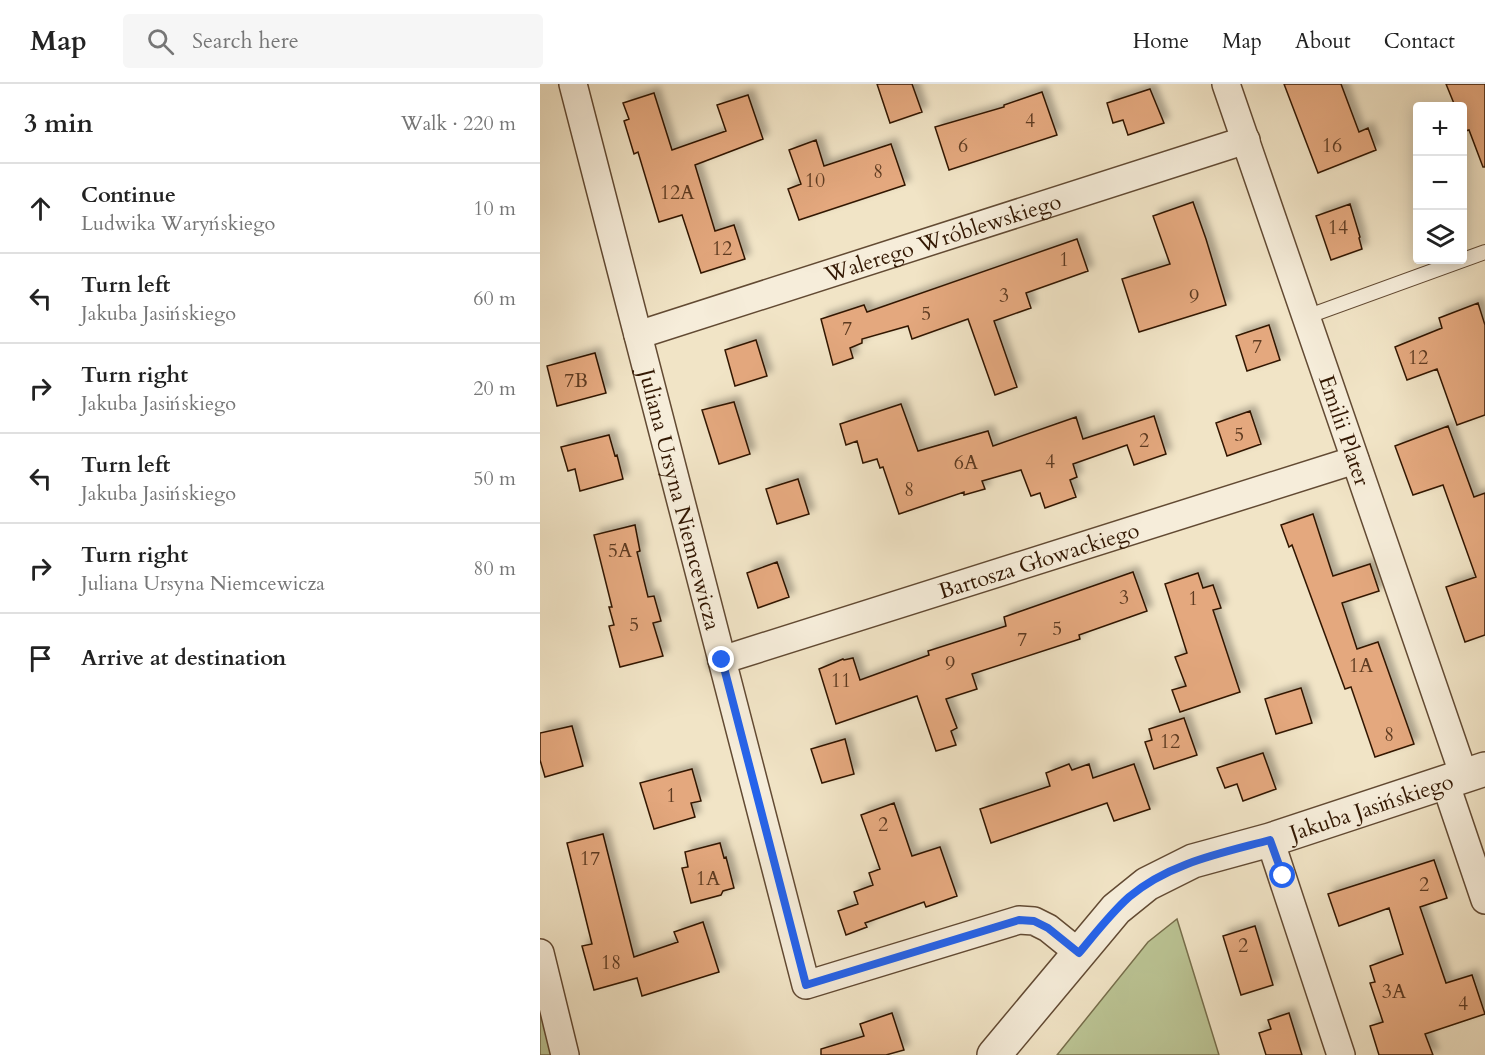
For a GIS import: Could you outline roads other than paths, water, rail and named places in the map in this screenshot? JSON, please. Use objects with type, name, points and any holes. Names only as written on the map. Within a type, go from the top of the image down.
[{"type":"street","name":"Juliana Ursyna Niemcewicza","points":[[573,84],[806,985],[1019,920],[1034,921],[1048,928],[1079,953]]},
{"type":"street","name":"Emilii Plater","points":[[1226,84],[1465,776],[1485,900]]},
{"type":"street","name":"Walerego Wróblewskiego","points":[[638,335],[1246,140]]},
{"type":"street","name":"Bartosza Głowackiego","points":[[722,660],[1355,460]]},
{"type":"street","name":"Jakuba Jasińskiego","points":[[994,1055],[1116,909],[1147,884],[1193,861],[1270,840],[1465,776]]},
{"type":"street","points":[[1270,840],[1341,1055]]},
{"type":"street","points":[[540,953],[565,1055]]},
{"type":"lane","points":[[1306,317],[1485,252]]}]
